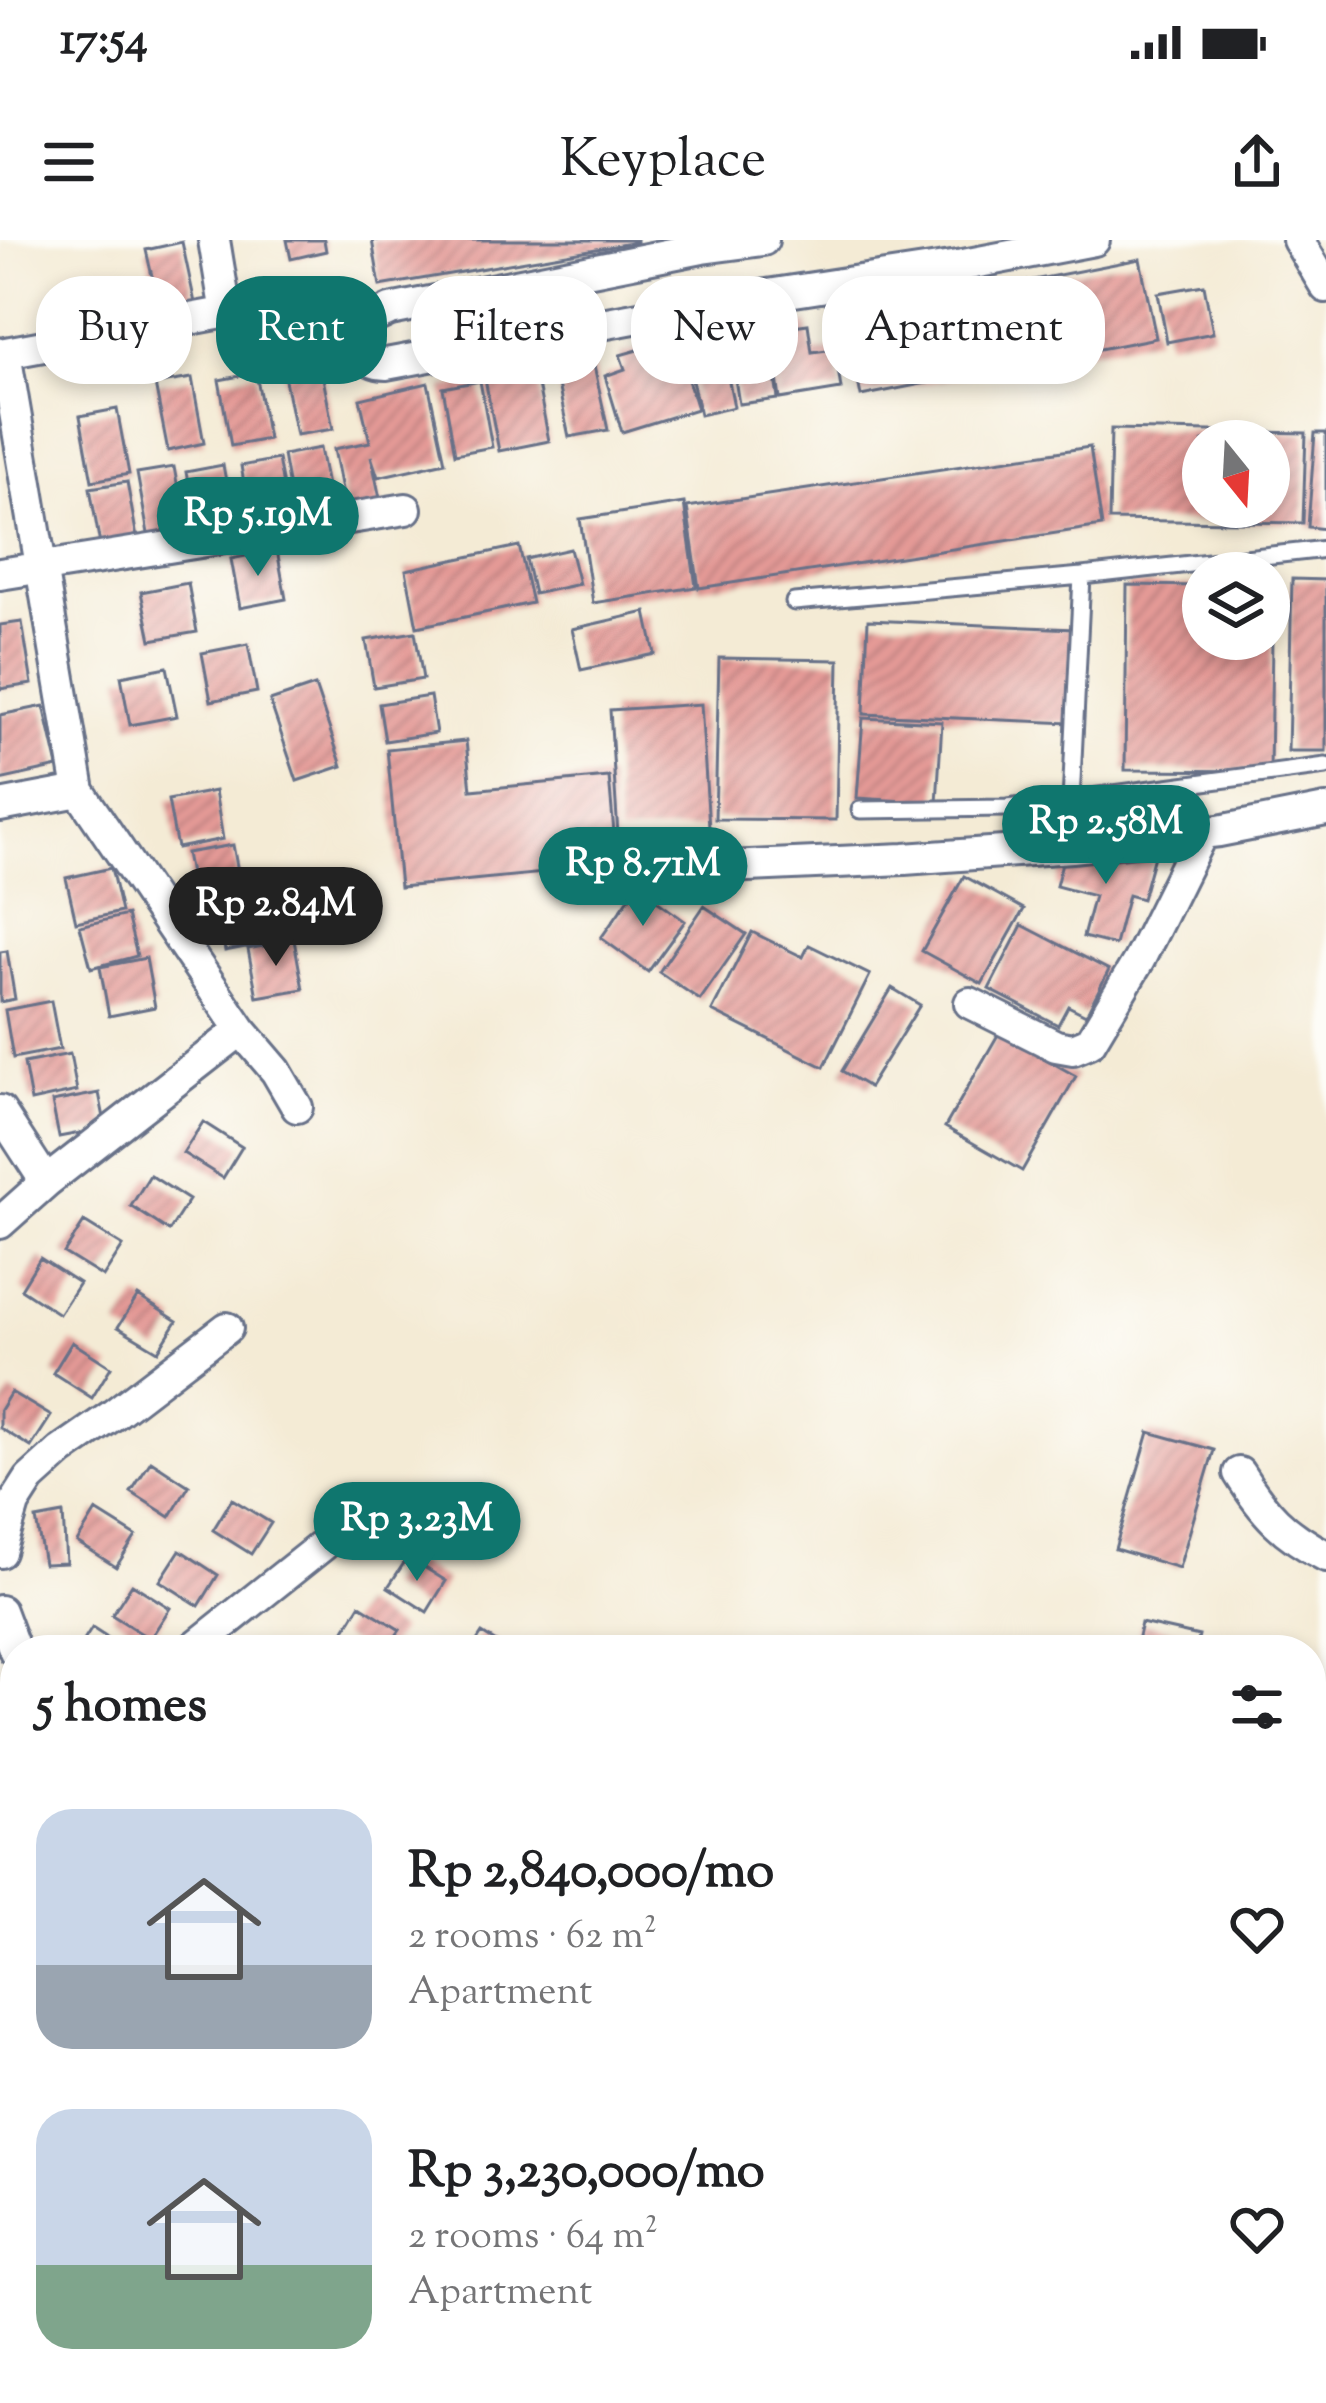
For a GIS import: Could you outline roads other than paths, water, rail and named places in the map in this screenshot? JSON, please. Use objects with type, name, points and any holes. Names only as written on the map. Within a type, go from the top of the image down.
[{"type":"street","points":[[214,240],[220,276]]},
{"type":"street","points":[[631,319],[386,364],[365,358],[356,333],[365,320],[390,310],[702,244],[763,240]]},
{"type":"street","points":[[798,290],[1094,240]]},
{"type":"street","points":[[1298,240],[1326,287]]},
{"type":"street","points":[[702,244],[709,276]]},
{"type":"street","points":[[216,315],[3,354],[79,790],[297,1107]]},
{"type":"street","points":[[0,574],[406,509]]},
{"type":"street","points":[[0,806],[79,790]]},
{"type":"street","points":[[612,875],[904,859],[1202,833],[1326,810]]},
{"type":"street","points":[[970,1003],[1056,1046],[1073,1049],[1090,1042],[1139,960],[1202,833]]},
{"type":"street","points":[[0,1222],[241,1030]]},
{"type":"street","points":[[0,1111],[46,1183]]},
{"type":"street","points":[[0,1552],[14,1504],[30,1479],[227,1328]]},
{"type":"street","points":[[1239,1473],[1280,1528],[1326,1556]]},
{"type":"street","points":[[210,1635],[322,1545]]},
{"type":"lane","points":[[794,602],[1326,549]]},
{"type":"lane","points":[[1071,801],[1082,576]]},
{"type":"lane","points":[[860,810],[1007,808],[1326,766]]}]
